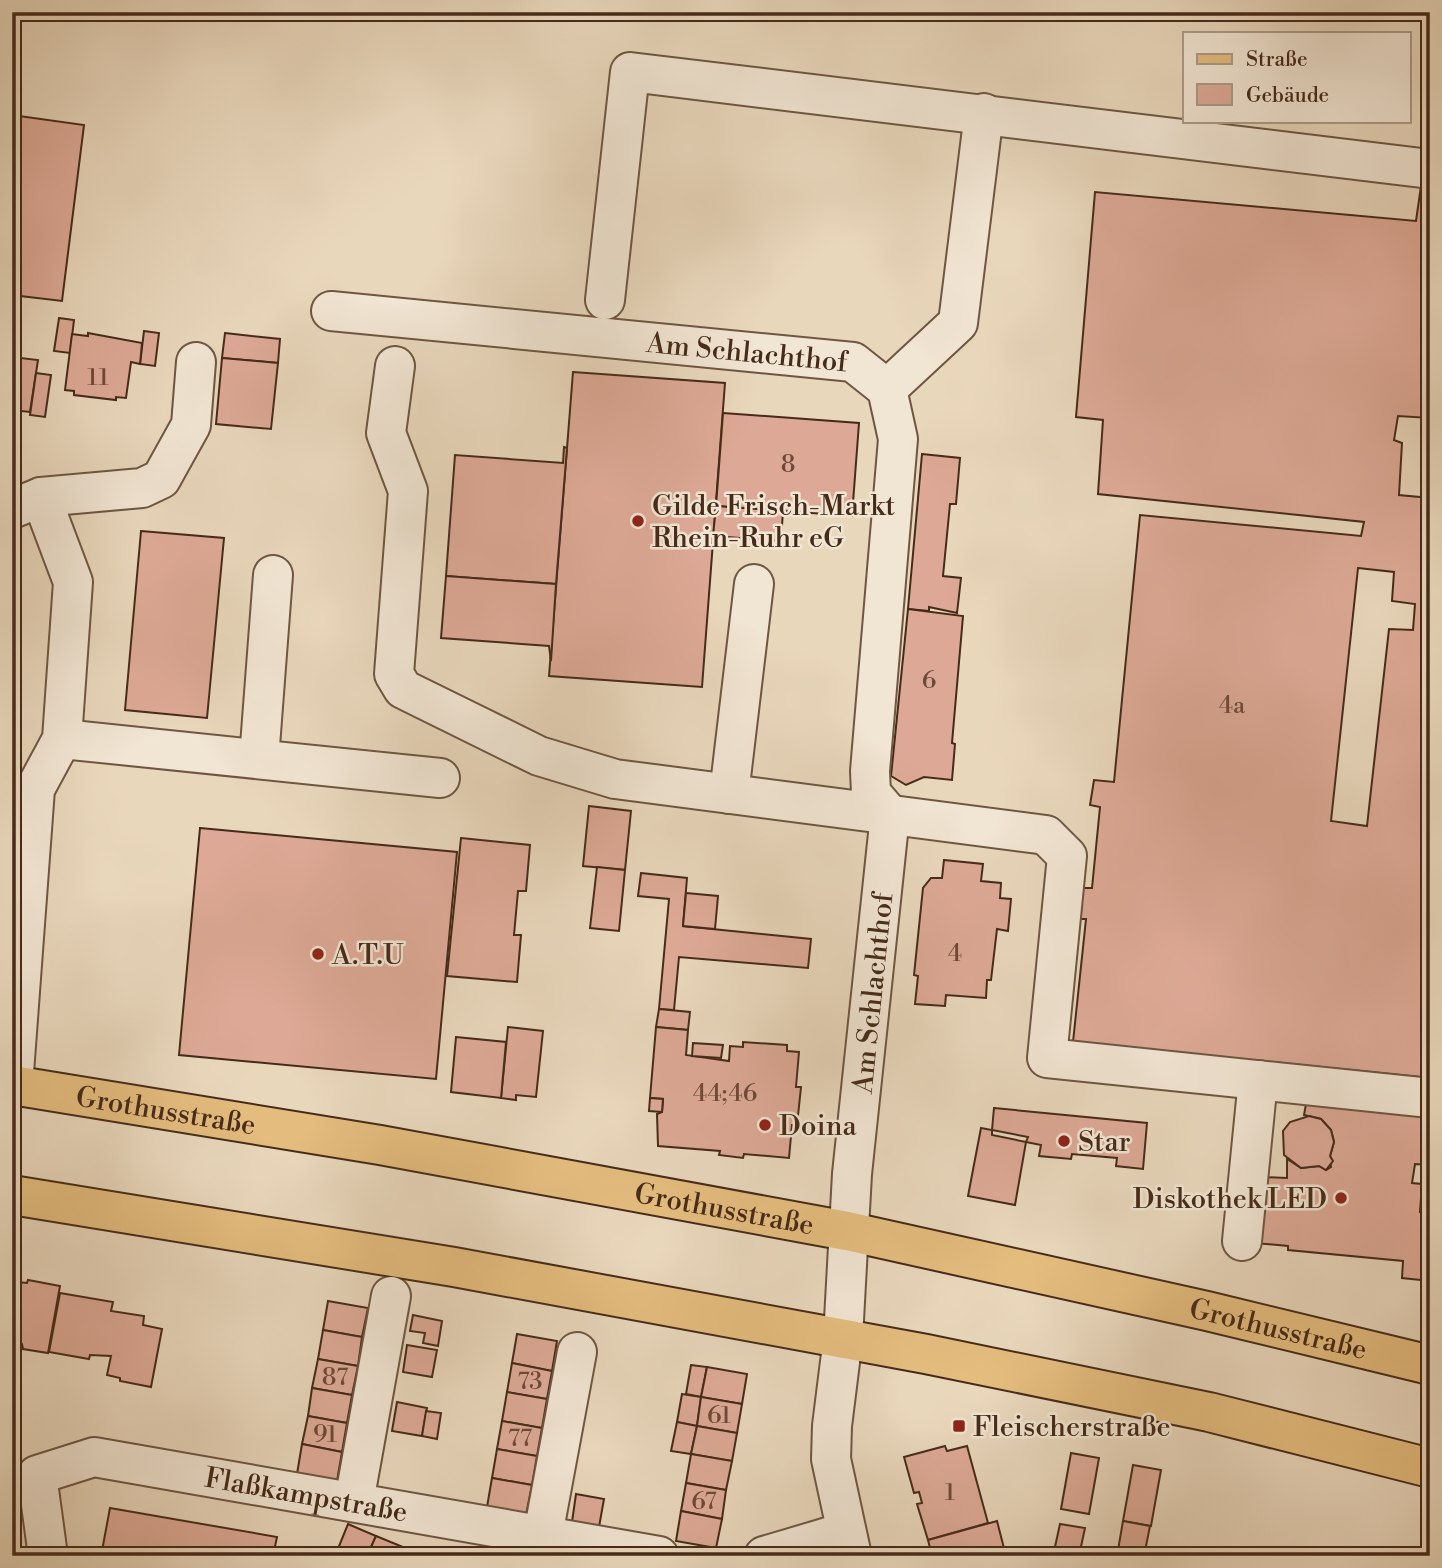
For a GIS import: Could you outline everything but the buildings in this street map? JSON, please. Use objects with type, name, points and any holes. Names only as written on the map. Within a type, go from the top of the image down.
[{"type":"main road","name":"Grothusstraße","points":[[13,1085],[380,1144],[847,1231],[1207,1311],[1430,1365]]},
{"type":"main road","points":[[12,1195],[454,1267],[842,1338],[1209,1412],[1430,1468]]},
{"type":"street","points":[[605,300],[630,72],[1430,169]]},
{"type":"street","points":[[890,815],[871,793],[870,771],[898,439],[887,389],[958,323],[984,113]]},
{"type":"street","name":"Am Schlachthof","points":[[331,311],[853,362],[887,389]]},
{"type":"street","points":[[13,1085],[35,789],[62,739],[73,582],[27,503],[142,488],[161,479],[191,425],[196,362]]},
{"type":"street","points":[[395,366],[386,433],[408,491],[394,674],[403,689],[539,756],[615,779],[1046,835],[1067,856],[1047,1058],[1430,1098]]},
{"type":"street","points":[[259,759],[273,575]]},
{"type":"street","points":[[729,794],[754,584]]},
{"type":"street","points":[[62,739],[440,778]]},
{"type":"street","name":"Am Schlachthof","points":[[842,1338],[847,1231],[890,815]]},
{"type":"street","points":[[1242,1241],[1258,1080]]},
{"type":"street","points":[[354,1502],[391,1296]]},
{"type":"street","points":[[764,1556],[848,1544],[831,1459],[833,1411],[842,1338]]},
{"type":"street","points":[[543,1535],[578,1352]]},
{"type":"street","name":"Flaßkampstraße","points":[[48,1556],[37,1475],[94,1457],[659,1556]]},
{"type":"place","name":"Gilde Frisch-Markt Rhein-Ruhr eG","points":[[638,521]]},
{"type":"place","name":"A.T.U","points":[[318,954]]},
{"type":"place","name":"Doina","points":[[765,1125]]},
{"type":"place","name":"Star","points":[[1064,1141]]},
{"type":"place","name":"Diskothek LED","points":[[1341,1198]]},
{"type":"place","name":"Fleischerstraße","points":[[959,1426]]}]
